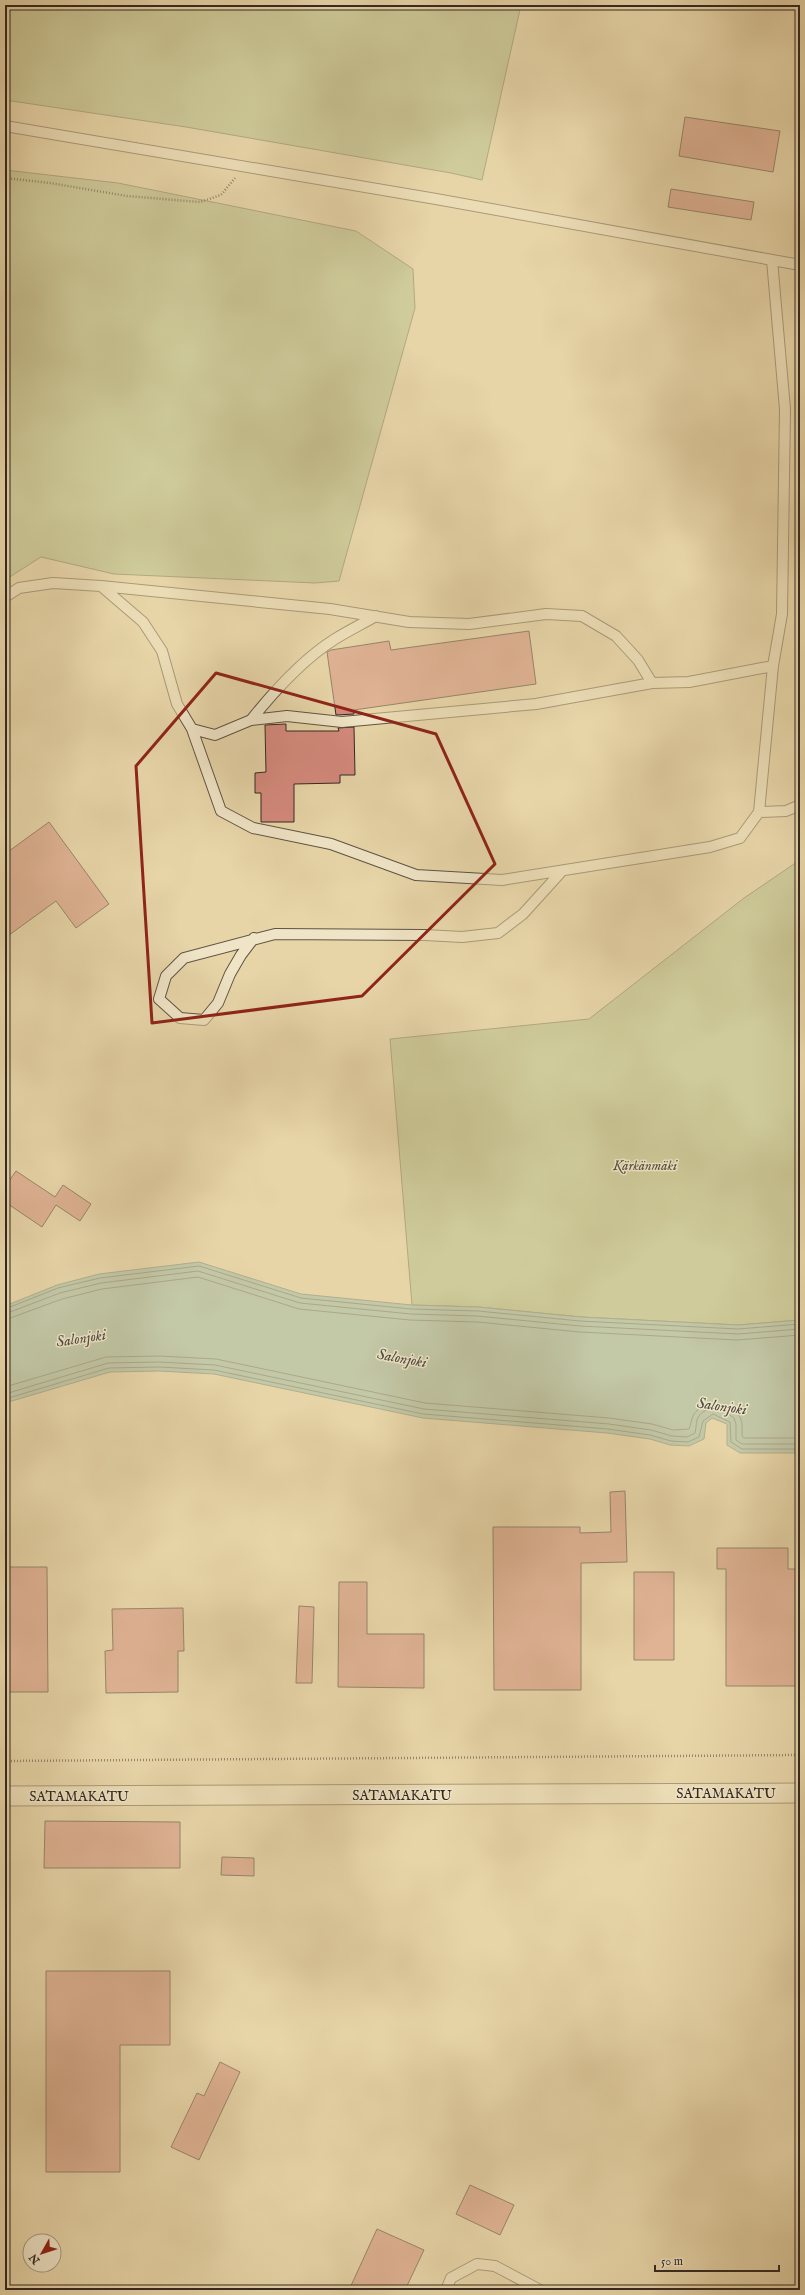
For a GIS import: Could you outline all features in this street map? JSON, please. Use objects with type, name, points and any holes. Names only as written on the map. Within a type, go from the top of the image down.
[{"type":"street","name":"SATAMAKATU","points":[[5,1796],[800,1793]]},
{"type":"lane","points":[[5,126],[243,166],[800,265]]},
{"type":"lane","points":[[101,586],[143,622],[162,651],[177,704],[192,729],[221,811],[253,828],[331,844],[416,874],[502,880],[710,847],[740,838],[759,812],[773,666],[782,614],[784,409],[772,260]]},
{"type":"lane","points":[[5,597],[19,588],[53,583],[101,586],[330,609],[409,622],[469,624],[546,614],[582,616],[616,636],[638,660],[652,683]]},
{"type":"lane","points":[[251,720],[267,700],[296,671],[334,639],[376,616]]},
{"type":"lane","points":[[192,729],[215,734],[251,720],[287,716],[342,722],[536,704],[652,683],[689,682],[773,666]]},
{"type":"lane","points":[[759,812],[786,811],[800,805]]},
{"type":"lane","points":[[254,938],[241,955],[230,974],[218,1003],[204,1020],[180,1018],[160,999],[166,976],[184,958],[254,938],[283,934],[425,935],[462,938],[498,933],[523,914],[562,871]]},
{"type":"lane","points":[[446,2290],[451,2278],[477,2264],[495,2266],[540,2290]]},
{"type":"path","points":[[5,178],[50,183],[127,196],[200,202],[221,195],[243,166]]},
{"type":"path","points":[[5,1760],[800,1755]]},
{"type":"highlighted area","points":[[216,673],[436,734],[495,864],[362,996],[152,1023],[136,766]]},
{"type":"green space","points":[[5,5],[521,5],[482,180],[451,173],[186,127],[5,100]]},
{"type":"green space","points":[[5,170],[118,183],[356,231],[413,269],[415,308],[339,581],[315,583],[114,574],[41,557],[5,580]]},
{"type":"green space","name":"Kärkänmäki","points":[[800,860],[800,1320],[738,1325],[581,1317],[478,1307],[412,1305],[390,1039],[589,1019],[744,898]]},
{"type":"water","name":"Salonjoki","points":[[199,1262],[301,1294],[412,1305],[478,1307],[581,1317],[738,1325],[800,1320],[800,1453],[740,1453],[727,1445],[727,1424],[712,1418],[706,1423],[704,1439],[689,1446],[670,1445],[650,1439],[607,1433],[423,1418],[214,1374],[159,1371],[110,1372],[5,1403],[5,1306],[57,1285],[99,1274]]},
{"type":"building","points":[[685,117],[780,131],[773,172],[679,156]]},
{"type":"building","points":[[671,189],[754,202],[751,220],[668,207]]},
{"type":"building","points":[[529,631],[536,684],[354,710],[354,714],[336,715],[327,652],[331,650],[389,641],[391,650]]},
{"type":"building","points":[[286,724],[286,731],[339,731],[338,728],[354,727],[355,775],[340,775],[340,783],[294,784],[294,822],[261,822],[261,793],[255,793],[255,773],[266,772],[265,725]]},
{"type":"building","points":[[49,822],[109,904],[76,928],[56,901],[5,938],[5,854]]},
{"type":"building","points":[[16,1171],[55,1197],[63,1185],[91,1204],[80,1221],[56,1205],[42,1227],[5,1202],[5,1187]]},
{"type":"building","points":[[625,1491],[627,1562],[581,1563],[581,1690],[494,1690],[493,1527],[580,1527],[580,1533],[611,1532],[610,1492]]},
{"type":"building","points":[[717,1548],[788,1548],[788,1569],[800,1569],[800,1686],[726,1686],[726,1569],[717,1569]]},
{"type":"building","points":[[5,1567],[47,1567],[48,1692],[5,1692]]},
{"type":"building","points":[[634,1572],[674,1572],[674,1660],[634,1660]]},
{"type":"building","points":[[339,1582],[367,1582],[367,1634],[424,1634],[424,1688],[338,1687]]},
{"type":"building","points":[[299,1606],[314,1607],[312,1683],[296,1683]]},
{"type":"building","points":[[183,1608],[184,1651],[178,1651],[178,1692],[106,1693],[105,1651],[113,1650],[112,1609]]},
{"type":"building","points":[[45,1821],[180,1822],[180,1868],[44,1868]]},
{"type":"building","points":[[222,1857],[254,1858],[254,1876],[221,1875]]},
{"type":"building","points":[[46,1971],[170,1971],[170,2045],[120,2045],[120,2172],[46,2172]]},
{"type":"building","points":[[220,2062],[240,2072],[199,2160],[171,2147],[197,2093],[204,2096]]},
{"type":"building","points":[[470,2185],[514,2205],[500,2235],[456,2214]]},
{"type":"building","points":[[377,2229],[424,2250],[405,2290],[349,2290]]}]
